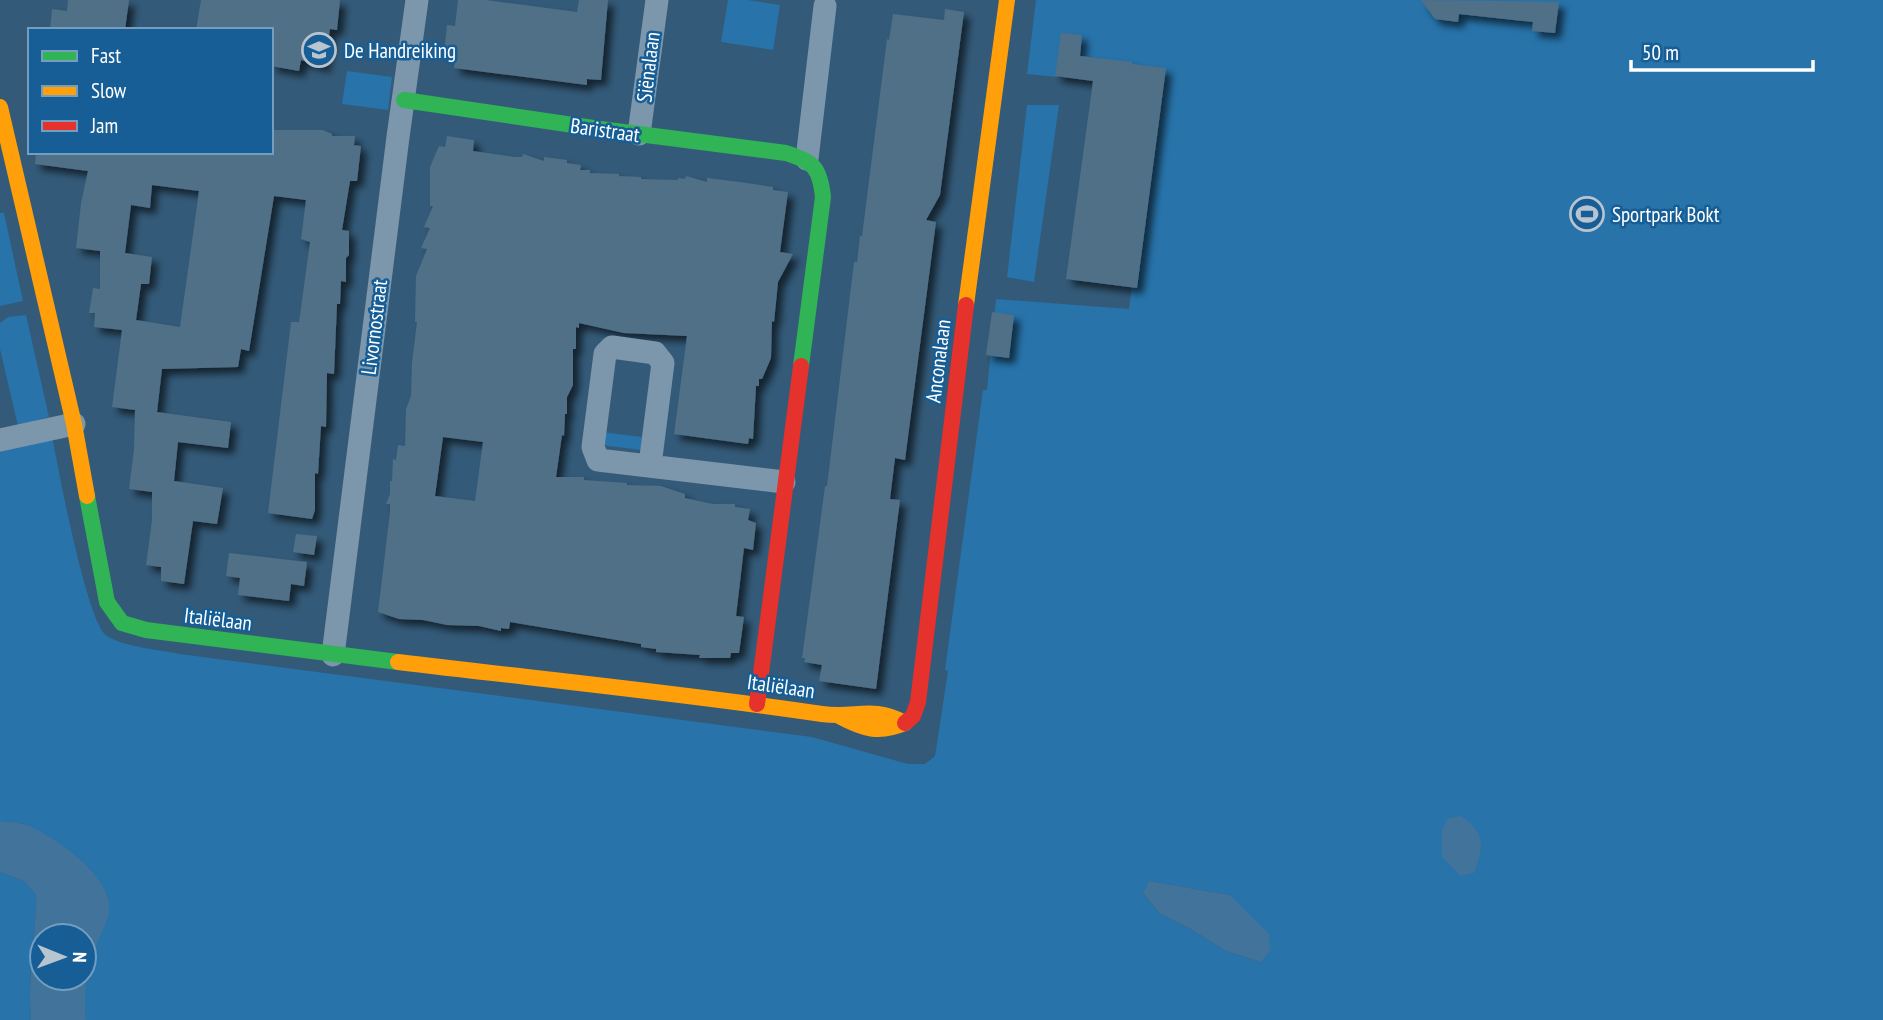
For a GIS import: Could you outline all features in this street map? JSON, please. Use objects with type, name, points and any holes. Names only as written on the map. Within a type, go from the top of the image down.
[{"type":"street","name":"Livornostraat","points":[[333,655],[417,0]]},
{"type":"street","name":"Siënalaan","points":[[639,134],[657,0]]},
{"type":"street","name":"Anconalaan","points":[[905,723],[913,716],[919,693],[1007,0]]},
{"type":"street","points":[[757,704],[823,198],[821,173],[807,159],[825,6]]},
{"type":"street","name":"Baristraat","points":[[404,100],[786,153],[807,159]]},
{"type":"street","name":"Italiëlaan","points":[[0,107],[8,185],[74,424],[107,602],[122,623],[146,631],[333,655],[757,704],[839,716],[861,728],[887,732],[905,723]]},
{"type":"street","points":[[650,465],[663,363],[655,353],[612,347],[605,354],[593,447],[598,460],[784,482]]},
{"type":"street","points":[[0,440],[74,424]]},
{"type":"shaded area","points":[[728,0],[780,5],[773,50],[721,42]]},
{"type":"shaded area","points":[[1036,0],[1883,0],[1883,1020],[86,1020],[84,992],[98,992],[98,938],[109,910],[25,824],[0,821],[0,447],[42,437],[53,441],[67,513],[91,604],[99,625],[107,636],[114,640],[180,654],[812,737],[908,764],[925,764],[935,756],[948,671],[945,670],[983,390],[987,390],[996,299],[1129,309],[1154,122],[1060,59],[1057,77],[1027,74]],"holes":[[[1149,881],[1230,895],[1261,962],[1226,951],[1159,913],[1143,893]]]},
{"type":"shaded area","points":[[347,71],[392,77],[388,110],[342,104]]},
{"type":"shaded area","points":[[1027,105],[1059,105],[1034,282],[1007,277]]},
{"type":"shaded area","points":[[0,213],[4,213],[23,301],[0,306]]},
{"type":"shaded area","points":[[26,315],[49,417],[18,426],[0,349],[0,323],[8,317]]},
{"type":"shaded area","points":[[602,432],[642,437],[641,450],[601,445]]},
{"type":"shaded area","points":[[1461,816],[1479,834],[1481,848],[1474,873],[1461,876],[1442,857],[1442,830],[1448,818]]},
{"type":"shaded area","points":[[0,821],[27,825],[52,838],[80,859],[102,884],[108,897],[109,910],[98,941],[98,922],[35,922],[36,895],[24,881],[0,872]]},
{"type":"shaded area","points":[[0,872],[24,881],[36,895],[35,922],[28,922],[28,992],[31,1020],[0,1020]]},
{"type":"shaded area","points":[[1149,881],[1230,895],[1269,934],[1270,951],[1261,962],[1226,951],[1159,913],[1143,893]]},
{"type":"shaded area","points":[[30,992],[85,992],[86,1020],[31,1020]]},
{"type":"building","points":[[68,0],[129,0],[125,28],[50,28],[52,9],[67,11]]},
{"type":"building","points":[[201,0],[340,0],[337,30],[330,29],[324,67],[301,60],[299,71],[273,66],[273,28],[196,28]]},
{"type":"building","points":[[458,0],[486,0],[577,12],[579,0],[608,0],[601,80],[587,79],[587,85],[454,68],[456,55],[444,53],[447,25],[455,26]]},
{"type":"building","points":[[1421,0],[1559,2],[1555,33],[1532,31],[1533,22],[1459,14],[1458,22],[1435,19]]},
{"type":"building","points":[[945,9],[964,12],[940,195],[926,220],[936,222],[905,460],[895,458],[890,499],[900,500],[876,689],[819,681],[822,665],[804,662],[805,658],[802,658],[827,486],[854,262],[857,262],[862,236],[887,39],[889,40],[893,14],[944,20]]},
{"type":"building","points":[[1061,33],[1082,35],[1080,56],[1166,68],[1137,288],[1066,279],[1093,81],[1055,76]]},
{"type":"building","points":[[273,130],[323,130],[332,136],[355,136],[354,145],[361,146],[357,181],[350,181],[342,230],[349,231],[346,282],[341,281],[340,304],[337,304],[334,374],[327,373],[326,427],[321,426],[318,474],[315,473],[315,510],[312,519],[268,513],[291,322],[299,322],[310,242],[301,239],[306,200],[274,196],[249,351],[241,349],[238,367],[162,369],[157,412],[231,422],[228,448],[178,442],[174,481],[223,488],[217,524],[193,521],[184,584],[161,581],[161,567],[146,565],[152,520],[152,492],[129,489],[135,410],[112,407],[122,330],[94,327],[95,313],[89,313],[93,288],[100,289],[100,251],[76,248],[88,171],[35,164],[36,154],[273,154]],"holes":[[[152,185],[199,191],[180,327],[136,320],[141,284],[149,284],[152,257],[125,253],[131,205],[150,208]]]},
{"type":"building","points":[[447,136],[474,140],[473,151],[515,157],[522,157],[523,154],[544,161],[544,157],[567,160],[567,163],[581,165],[580,170],[590,170],[590,173],[619,174],[641,179],[678,180],[685,179],[686,176],[707,182],[707,178],[773,187],[773,190],[788,192],[780,252],[793,254],[778,282],[774,322],[772,321],[771,358],[762,379],[759,379],[759,386],[756,386],[753,439],[749,438],[748,444],[674,434],[687,336],[624,333],[579,323],[579,328],[576,327],[576,349],[573,349],[573,385],[567,397],[564,436],[562,435],[556,477],[584,477],[584,480],[661,486],[685,494],[685,498],[713,504],[735,504],[735,507],[750,509],[748,520],[756,523],[753,550],[744,548],[736,616],[744,617],[739,653],[731,653],[730,658],[699,658],[700,655],[656,652],[656,649],[641,647],[641,644],[510,622],[509,629],[501,628],[501,631],[479,626],[399,619],[378,612],[390,512],[390,504],[386,504],[390,494],[393,459],[396,460],[398,445],[405,446],[406,409],[411,396],[417,322],[416,276],[427,249],[421,248],[430,228],[424,227],[433,206],[430,206],[430,167],[439,146],[445,147]],"holes":[[[443,437],[483,442],[475,501],[435,496]]]},
{"type":"building","points":[[992,312],[1014,315],[1009,358],[986,355]]},
{"type":"building","points":[[296,534],[317,536],[314,555],[293,552]]},
{"type":"building","points":[[229,553],[307,562],[304,586],[291,584],[289,601],[238,595],[240,578],[226,576]]},
{"type":"traffic: fast","points":[[404,100],[786,153],[809,163],[820,179],[823,197],[801,366]]},
{"type":"traffic: fast","points":[[87,496],[107,602],[122,623],[146,630],[398,662]]},
{"type":"traffic: slow","points":[[966,305],[1007,0]]},
{"type":"traffic: slow","points":[[0,107],[74,424],[87,496]]},
{"type":"traffic: slow","points":[[398,662],[822,714],[882,715],[905,723],[879,729],[856,724],[839,716]]},
{"type":"traffic: jam","points":[[905,723],[913,716],[918,702],[966,305]]},
{"type":"traffic: jam","points":[[757,704],[801,366]]},
{"type":"place","name":"De Handreiking","points":[[319,50]]},
{"type":"place","name":"Sportpark Bokt","points":[[1587,214]]}]
